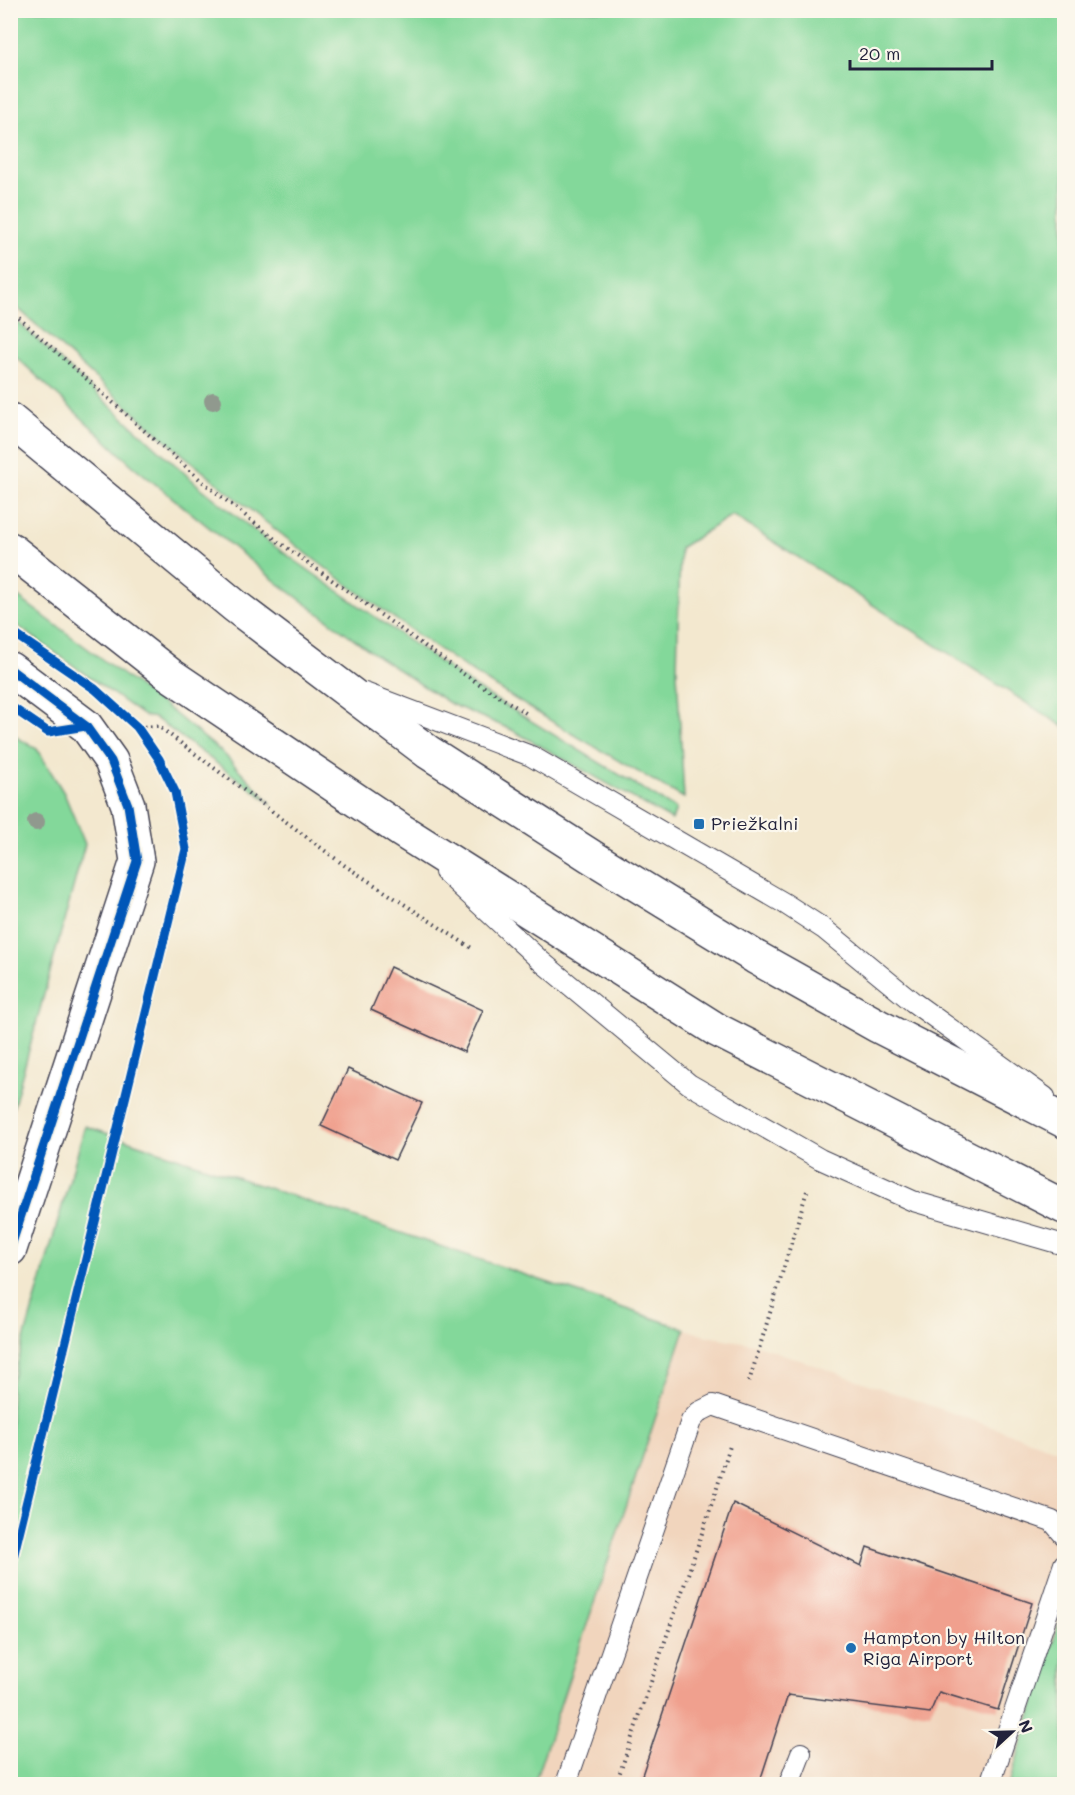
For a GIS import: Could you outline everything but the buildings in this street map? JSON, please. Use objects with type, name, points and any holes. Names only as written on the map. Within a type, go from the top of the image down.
[{"type":"main road","points":[[10,420],[235,606],[437,758],[755,957],[878,1026],[1065,1121]]},
{"type":"main road","points":[[10,549],[169,674],[402,831],[717,1030],[1065,1207]]},
{"type":"main road","points":[[10,669],[86,726],[111,761],[128,805],[137,861],[10,1249]]},
{"type":"lane","points":[[335,682],[531,756],[784,903],[824,929],[914,1002],[1065,1111]]},
{"type":"lane","points":[[402,831],[542,962],[689,1084],[820,1159],[913,1201],[1065,1245]]},
{"type":"lane","points":[[566,1785],[691,1421],[699,1412],[713,1405],[740,1413],[1052,1521],[1065,1535]]},
{"type":"lane","points":[[990,1785],[1065,1564]]},
{"type":"lane","points":[[789,1785],[801,1753]]},
{"type":"path","points":[[10,310],[203,482],[276,540],[465,675],[532,717]]},
{"type":"path","points":[[129,719],[140,731],[158,726],[344,865],[482,955]]},
{"type":"path","points":[[616,1785],[711,1507],[808,1187]]},
{"type":"shaded area","points":[[685,1329],[707,1336],[754,1344],[1064,1452],[1064,1607],[1009,1784],[534,1784]]},
{"type":"green space","points":[[11,10],[1064,11],[1064,727],[732,515],[680,548],[677,672],[684,798],[552,721],[442,651],[346,583],[222,487],[141,419],[11,302]]},
{"type":"green space","points":[[11,316],[200,487],[270,543],[475,687],[676,809],[672,820],[512,730],[451,704],[380,658],[279,584],[132,465],[11,352]]},
{"type":"green space","points":[[10,591],[169,709],[223,753],[272,804],[155,718],[144,716],[11,621]]},
{"type":"green space","points":[[11,734],[37,749],[64,793],[85,844],[11,1116]]},
{"type":"green space","points":[[85,1126],[685,1329],[534,1784],[11,1784],[11,1385]]},
{"type":"green space","points":[[1064,1607],[1064,1784],[1009,1784]]},
{"type":"cycle path","points":[[10,631],[95,689],[137,727],[159,759],[175,792],[186,849],[10,1570]]},
{"type":"cycle path","points":[[10,669],[86,726],[111,761],[128,805],[137,861],[10,1249]]},
{"type":"cycle path","points":[[10,706],[48,732],[86,726]]},
{"type":"place","name":"Priežkalni","points":[[699,824]]},
{"type":"place","name":"Hampton by Hilton Riga Airport","points":[[851,1648]]}]
